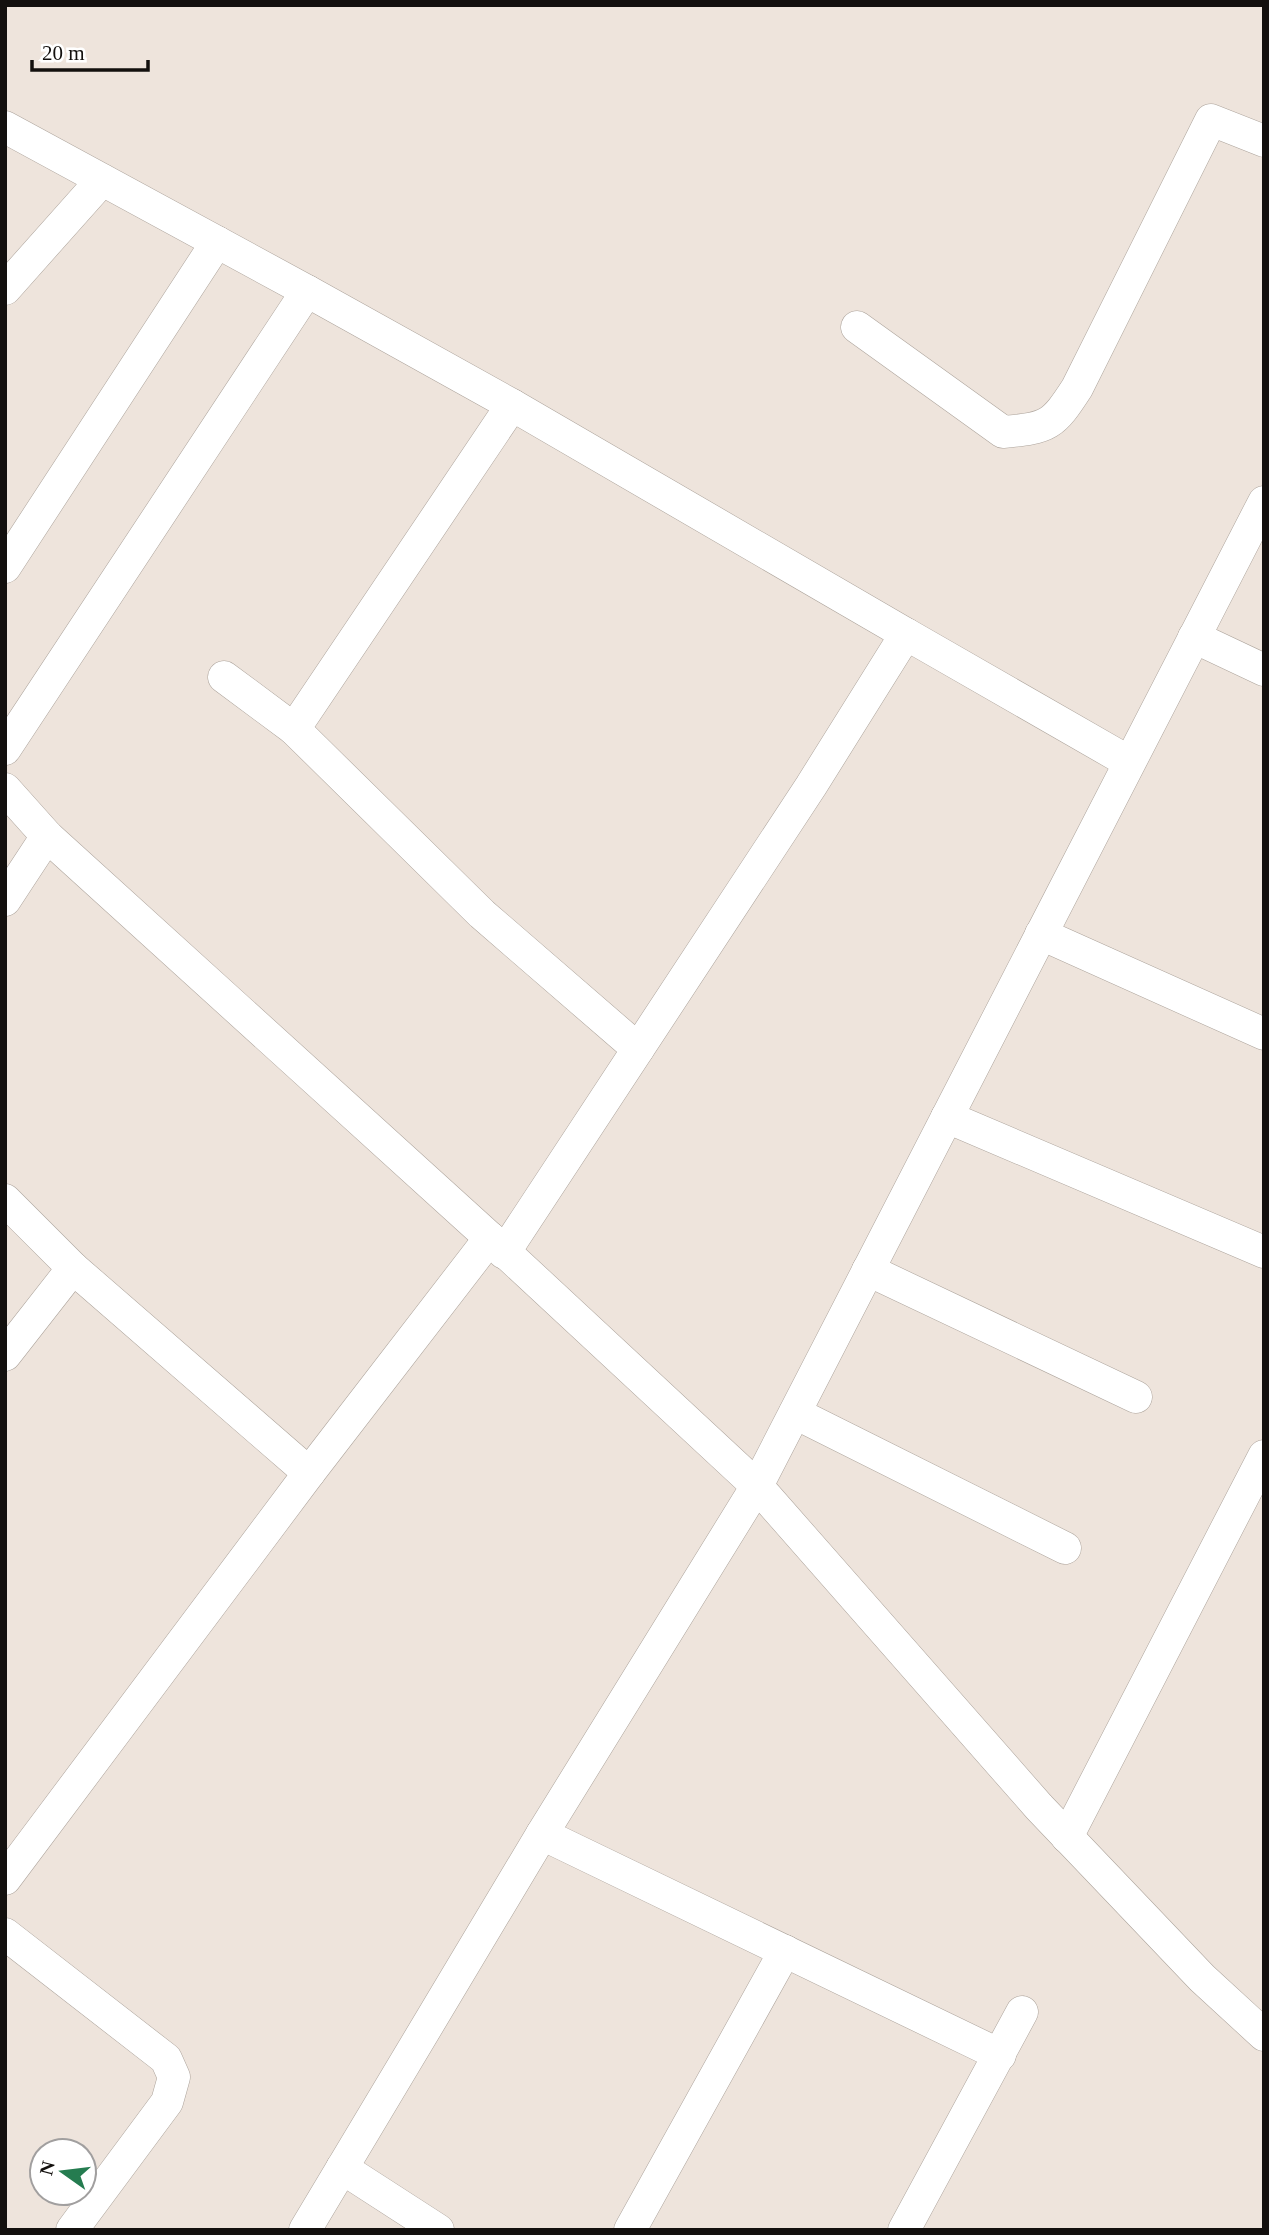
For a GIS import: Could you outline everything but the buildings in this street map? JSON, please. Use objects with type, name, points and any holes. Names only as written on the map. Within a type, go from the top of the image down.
[{"type":"street","points":[[857,327],[1003,432],[1029,430],[1056,420],[1077,388],[1211,120],[1264,141]]},
{"type":"street","points":[[5,127],[512,405],[1129,762]]},
{"type":"street","points":[[5,289],[102,180]]},
{"type":"street","points":[[5,568],[217,242]]},
{"type":"street","points":[[5,749],[307,291]]},
{"type":"street","points":[[294,729],[512,405]]},
{"type":"street","points":[[305,2230],[542,1834],[757,1486],[1264,502]]},
{"type":"street","points":[[5,1879],[309,1473],[497,1246],[638,1049],[811,786],[906,634]]},
{"type":"street","points":[[1194,637],[1264,670]]},
{"type":"street","points":[[224,677],[294,729],[482,914],[638,1049]]},
{"type":"street","points":[[5,789],[47,836],[757,1486],[1067,1837],[1202,1978],[1264,2035]]},
{"type":"street","points":[[5,900],[47,836]]},
{"type":"street","points":[[1041,934],[1264,1034]]},
{"type":"street","points":[[947,1117],[1264,1252]]},
{"type":"street","points":[[5,1200],[73,1268],[309,1473]]},
{"type":"street","points":[[5,1355],[73,1268]]},
{"type":"street","points":[[868,1270],[1136,1396]]},
{"type":"street","points":[[795,1413],[1065,1548]]},
{"type":"street","points":[[1067,1837],[1264,1457]]},
{"type":"street","points":[[542,1834],[1000,2055]]},
{"type":"street","points":[[5,1934],[166,2059],[174,2077],[167,2102],[72,2230]]},
{"type":"street","points":[[630,2230],[785,1951]]},
{"type":"street","points":[[904,2230],[1022,2012]]},
{"type":"street","points":[[342,2168],[438,2230]]}]
